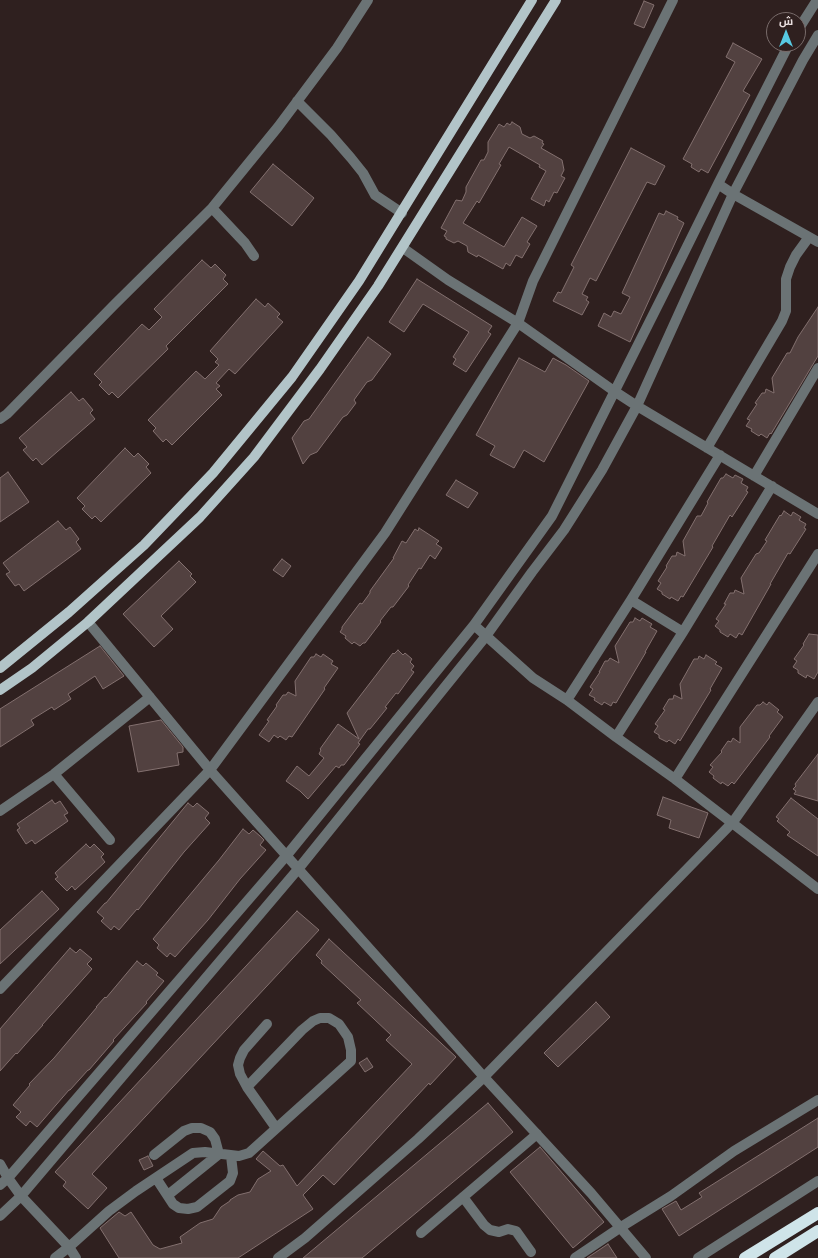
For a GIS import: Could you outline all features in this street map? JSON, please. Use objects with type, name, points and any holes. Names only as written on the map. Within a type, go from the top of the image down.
[{"type":"highway","points":[[746,1258],[818,1213]]},
{"type":"highway","points":[[775,1258],[818,1231]]},
{"type":"main road","points":[[0,668],[68,612],[144,545],[213,473],[292,377],[359,282],[532,0]]},
{"type":"main road","points":[[0,690],[32,668],[88,622],[200,517],[254,457],[320,369],[378,286],[556,0]]},
{"type":"main road","points":[[305,358],[320,369]]},
{"type":"street","points":[[0,419],[7,414],[212,208],[278,127],[336,48],[368,0]]},
{"type":"street","points":[[0,989],[210,770],[385,533],[518,323],[533,281],[673,0]]},
{"type":"street","points":[[806,17],[817,0]]},
{"type":"street","points":[[0,1216],[21,1196],[298,868],[486,636],[564,530],[602,470],[637,406],[732,194],[803,60],[818,35]]},
{"type":"street","points":[[0,1185],[8,1178],[288,855],[474,625],[552,516],[785,52]]},
{"type":"street","points":[[297,101],[352,158],[363,173],[375,195],[402,213]]},
{"type":"street","points":[[707,448],[782,321],[786,311],[786,279],[796,255],[814,240],[732,194],[718,184]]},
{"type":"street","points":[[212,208],[245,243],[254,256]]},
{"type":"street","points":[[402,248],[448,280],[518,323],[637,406],[818,514]]},
{"type":"street","points":[[754,476],[818,368]]},
{"type":"street","points":[[567,700],[631,600],[720,455]]},
{"type":"street","points":[[616,737],[683,632],[772,486]]},
{"type":"street","points":[[675,779],[818,554]]},
{"type":"street","points":[[631,600],[683,632]]},
{"type":"street","points":[[88,622],[210,770],[288,855],[484,1077],[621,1227],[646,1258]]},
{"type":"street","points":[[474,625],[533,678],[567,700],[675,779],[818,889]]},
{"type":"street","points":[[0,811],[54,774],[150,697]]},
{"type":"street","points":[[278,1258],[305,1238],[418,1140],[484,1077],[732,822],[818,702]]},
{"type":"street","points":[[54,774],[110,840]]},
{"type":"street","points":[[55,1258],[69,1248],[109,1211],[193,1152],[205,1152],[231,1156],[239,1156],[249,1153],[351,1061],[351,1050],[348,1037],[339,1024],[329,1018],[320,1018],[313,1021],[302,1030],[248,1087]]},
{"type":"street","points":[[267,1024],[244,1050],[238,1065],[240,1074],[276,1128]]},
{"type":"street","points":[[575,1258],[671,1196],[734,1151],[818,1100]]},
{"type":"street","points":[[154,1155],[184,1131],[192,1128],[201,1128],[210,1132],[215,1139],[219,1154]]},
{"type":"street","points":[[421,1233],[537,1134]]},
{"type":"street","points":[[168,1195],[219,1154]]},
{"type":"street","points":[[156,1178],[173,1204],[179,1208],[188,1209],[196,1207],[230,1181],[233,1173],[231,1156]]},
{"type":"street","points":[[0,1164],[21,1196],[69,1248],[76,1258]]},
{"type":"street","points":[[698,1258],[818,1181]]},
{"type":"street","points":[[463,1197],[484,1225],[490,1230],[499,1232],[508,1229],[516,1231],[531,1252]]},
{"type":"building","points":[[644,1],[654,5],[644,28],[634,24]]},
{"type":"building","points":[[733,43],[762,59],[743,91],[750,95],[708,173],[701,169],[699,172],[691,167],[692,164],[683,159],[735,62],[726,57]]},
{"type":"building","points":[[512,122],[520,127],[522,134],[530,138],[534,136],[543,141],[542,143],[544,144],[541,148],[562,160],[564,170],[561,176],[565,178],[557,193],[554,192],[549,202],[546,200],[544,206],[531,199],[546,171],[539,167],[540,165],[509,147],[499,164],[501,165],[479,203],[477,201],[463,223],[504,247],[522,217],[537,226],[527,242],[530,244],[522,258],[516,255],[510,266],[506,263],[503,269],[478,255],[477,257],[468,252],[467,246],[458,241],[454,243],[446,239],[444,236],[447,231],[441,228],[456,200],[462,201],[466,192],[466,187],[481,160],[484,160],[488,152],[488,142],[499,124],[504,127],[507,123],[510,125]]},
{"type":"building","points":[[631,148],[665,166],[655,185],[647,182],[596,281],[590,278],[582,294],[588,297],[586,300],[589,302],[582,315],[553,301],[558,292],[561,293],[574,267],[571,265]]},
{"type":"building","points":[[273,164],[314,198],[292,226],[250,192]]},
{"type":"building","points":[[666,211],[678,217],[677,219],[684,223],[630,342],[598,326],[604,313],[611,317],[614,311],[621,314],[630,297],[622,293],[659,213],[664,215]]},
{"type":"building","points":[[202,260],[211,268],[215,264],[226,275],[223,279],[228,284],[166,346],[168,349],[118,398],[112,392],[109,395],[99,385],[102,382],[94,374],[142,324],[149,330],[162,317],[154,309]]},
{"type":"building","points":[[417,279],[492,326],[488,332],[491,334],[466,372],[453,364],[456,359],[453,357],[469,332],[423,304],[404,332],[389,322]]},
{"type":"building","points":[[256,299],[265,307],[268,303],[280,314],[277,317],[283,322],[235,374],[229,369],[216,383],[220,386],[216,389],[222,395],[172,445],[166,439],[163,442],[153,431],[156,428],[148,420],[196,371],[205,379],[219,365],[215,362],[218,359],[210,351]]},
{"type":"building","points":[[818,307],[818,356],[771,434],[770,433],[767,438],[761,434],[759,436],[751,431],[752,429],[746,426],[750,420],[747,419],[757,404],[755,403],[762,393],[765,393],[766,389],[774,393],[772,378],[787,353],[790,353],[798,337]]},
{"type":"building","points":[[368,337],[391,354],[372,380],[367,382],[354,400],[356,403],[347,415],[343,417],[317,452],[310,455],[303,464],[292,438],[304,421],[309,419]]},
{"type":"building","points":[[519,358],[545,372],[553,358],[589,381],[544,462],[524,450],[514,468],[490,455],[495,446],[476,435]]},
{"type":"building","points":[[71,392],[79,401],[83,398],[93,410],[90,413],[95,419],[42,465],[36,458],[33,461],[23,450],[27,447],[19,438]]},
{"type":"building","points":[[125,448],[134,457],[138,453],[149,464],[146,467],[151,473],[101,522],[95,516],[92,519],[82,509],[85,506],[77,498]]},
{"type":"building","points":[[8,472],[29,502],[0,522],[0,478]]},
{"type":"building","points":[[726,474],[733,478],[735,475],[743,479],[741,483],[748,487],[746,491],[748,492],[732,517],[730,515],[683,597],[681,596],[678,601],[671,597],[670,599],[657,589],[661,583],[658,581],[672,556],[676,556],[677,552],[685,556],[683,541],[697,516],[701,516],[708,503],[707,502],[721,478],[723,478]]},
{"type":"building","points":[[456,480],[478,493],[468,508],[446,495]]},
{"type":"building","points":[[784,511],[791,516],[793,512],[801,517],[799,520],[806,524],[804,528],[806,529],[790,554],[788,553],[742,635],[739,633],[736,638],[730,634],[728,637],[720,632],[720,630],[715,626],[719,621],[716,619],[726,604],[724,604],[730,593],[734,593],[735,590],[744,594],[741,578],[756,554],[759,553],[767,541],[765,540]]},
{"type":"building","points":[[58,521],[66,530],[70,527],[79,539],[76,542],[81,549],[24,591],[19,584],[15,586],[6,574],[10,572],[3,563]]},
{"type":"building","points":[[419,528],[439,541],[436,544],[442,548],[435,559],[430,555],[421,569],[419,568],[408,585],[409,586],[380,621],[381,622],[365,643],[360,646],[354,642],[352,644],[345,638],[346,636],[340,632],[342,627],[360,603],[362,604],[370,593],[394,558],[402,541],[406,543],[415,529],[418,531]]},
{"type":"building","points":[[282,559],[291,566],[283,577],[273,570]]},
{"type":"building","points":[[179,561],[192,574],[190,576],[196,582],[161,616],[173,629],[154,647],[123,614]]},
{"type":"building","points":[[635,618],[640,621],[642,618],[652,624],[650,627],[657,631],[616,703],[613,702],[611,706],[604,702],[602,705],[594,700],[595,698],[589,695],[593,689],[590,687],[605,661],[608,661],[610,658],[619,663],[615,646],[630,622],[633,622]]},
{"type":"building","points":[[809,634],[818,635],[818,672],[814,679],[807,675],[806,678],[798,673],[798,670],[793,667],[797,661],[794,659],[804,645],[803,644]]},
{"type":"building","points":[[100,646],[124,676],[103,689],[95,676],[68,694],[71,699],[54,710],[52,707],[31,720],[34,725],[0,747],[0,709]]},
{"type":"building","points":[[398,650],[403,655],[405,653],[412,659],[410,662],[414,666],[411,670],[414,672],[398,694],[396,693],[385,707],[387,708],[370,729],[368,729],[358,743],[360,744],[344,765],[341,765],[339,768],[336,766],[308,799],[286,781],[297,766],[309,776],[324,758],[319,754],[320,749],[338,724],[359,739],[347,713],[393,653],[394,654]]},
{"type":"building","points":[[316,654],[321,657],[323,654],[333,661],[331,664],[338,668],[292,737],[289,736],[286,740],[280,736],[278,738],[274,735],[269,742],[259,735],[269,721],[267,720],[283,695],[286,695],[288,692],[296,696],[295,681],[311,657],[314,657]]},
{"type":"building","points":[[706,655],[717,662],[715,664],[722,668],[710,689],[711,690],[680,741],[678,739],[675,744],[669,740],[667,742],[659,738],[659,735],[654,732],[658,726],[655,724],[665,710],[663,709],[669,699],[673,699],[674,695],[682,699],[680,684],[694,659],[698,659],[699,656],[704,659]]},
{"type":"building","points":[[763,702],[767,705],[769,702],[779,710],[777,712],[783,717],[769,736],[770,737],[734,784],[732,782],[728,786],[722,782],[721,784],[713,778],[714,776],[709,772],[713,767],[710,765],[722,752],[721,751],[728,741],[731,742],[733,738],[740,743],[740,727],[757,705],[760,705]]},
{"type":"building","points":[[161,720],[183,747],[183,752],[177,753],[179,765],[138,772],[129,726]]},
{"type":"building","points":[[818,754],[818,801],[794,794],[796,791],[793,789],[796,786],[795,784]]},
{"type":"building","points":[[663,797],[708,813],[699,838],[669,828],[671,820],[657,815]]},
{"type":"building","points":[[791,798],[818,819],[818,856],[787,835],[790,832],[777,821],[779,819],[776,817]]},
{"type":"building","points":[[52,800],[55,804],[60,801],[68,813],[64,815],[68,821],[35,844],[32,840],[26,844],[17,830],[20,828],[17,824]]},
{"type":"building","points":[[188,803],[193,807],[197,803],[209,813],[205,818],[210,823],[184,852],[138,910],[137,909],[119,930],[114,926],[111,930],[101,921],[104,918],[97,912]]},
{"type":"building","points":[[243,829],[249,834],[253,830],[260,836],[264,840],[260,845],[266,850],[175,957],[170,953],[167,957],[157,948],[159,945],[153,939]]},
{"type":"building","points":[[86,844],[90,848],[94,844],[104,854],[101,857],[105,862],[75,890],[72,886],[67,891],[55,879],[58,877],[55,873]]},
{"type":"building","points":[[42,891],[59,909],[0,964],[0,930]]},
{"type":"building","points":[[297,911],[319,930],[92,1174],[107,1188],[88,1209],[63,1186],[66,1182],[55,1172]]},
{"type":"building","points":[[329,939],[456,1057],[430,1085],[429,1083],[334,1185],[323,1175],[303,1195],[313,1209],[238,1258],[119,1258],[100,1228],[119,1212],[125,1216],[131,1212],[153,1245],[160,1249],[182,1243],[180,1237],[200,1223],[213,1219],[221,1207],[230,1200],[238,1195],[250,1192],[258,1179],[271,1171],[256,1159],[263,1151],[280,1166],[283,1165],[297,1186],[412,1064],[386,1040],[391,1035],[357,1003],[361,1000],[321,963],[322,961],[316,955]]},
{"type":"building","points":[[70,948],[76,953],[80,949],[92,959],[87,964],[92,969],[17,1054],[16,1053],[0,1071],[0,1029]]},
{"type":"building","points":[[137,961],[143,966],[146,963],[158,973],[156,975],[164,981],[89,1070],[69,1090],[37,1127],[30,1121],[26,1126],[16,1117],[21,1112],[13,1105],[30,1085],[29,1084],[54,1058],[96,1007],[105,997],[106,998]]},
{"type":"building","points":[[596,1002],[610,1017],[558,1067],[544,1053]]},
{"type":"building","points":[[367,1058],[373,1067],[365,1072],[359,1063]]},
{"type":"building","points":[[488,1103],[513,1132],[362,1258],[303,1258]]},
{"type":"building","points":[[818,1118],[818,1147],[679,1236],[662,1209],[676,1201],[681,1210],[702,1197],[699,1193]]},
{"type":"building","points":[[540,1147],[604,1222],[573,1248],[510,1172]]},
{"type":"building","points":[[148,1156],[153,1166],[144,1170],[139,1160]]},
{"type":"building","points":[[608,1244],[617,1258],[587,1258]]}]
